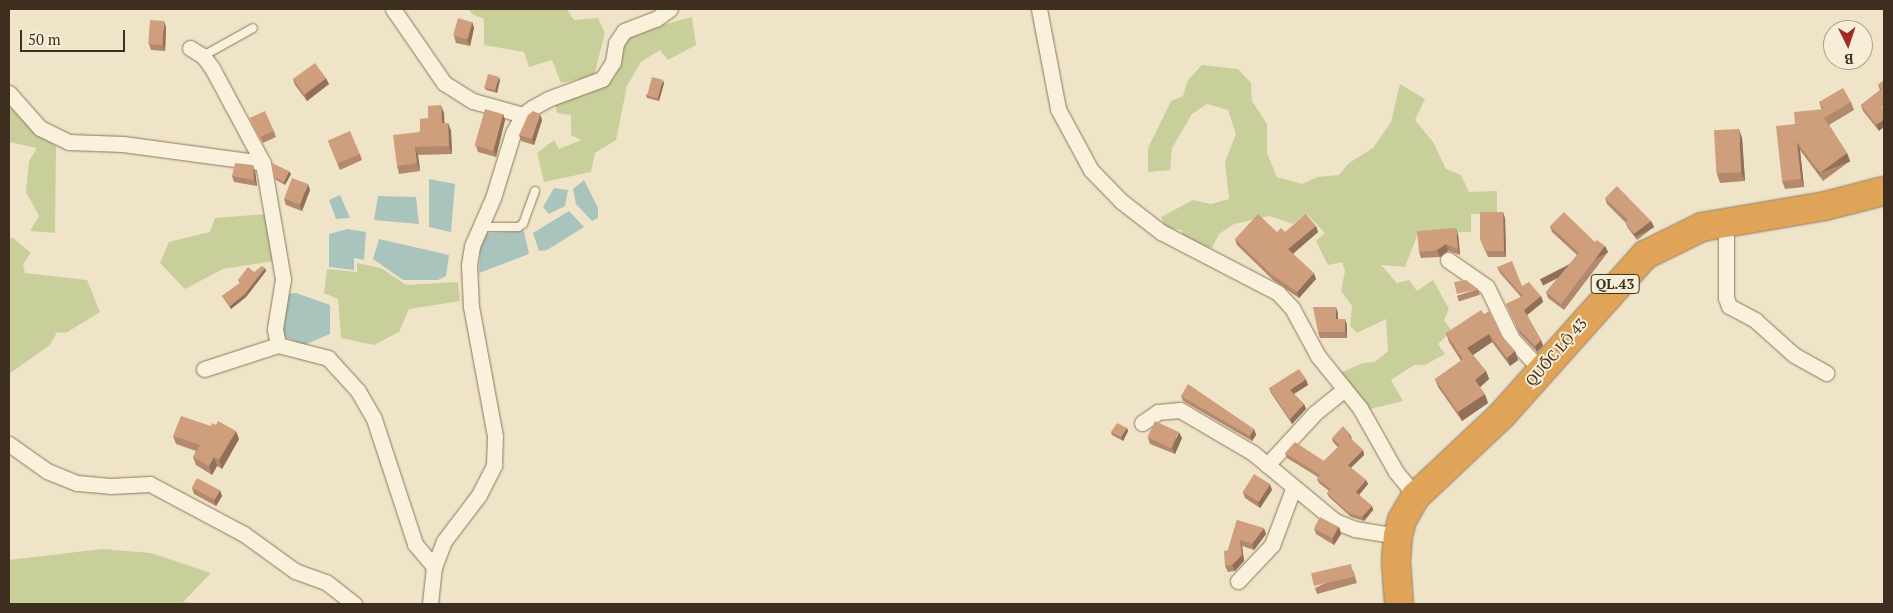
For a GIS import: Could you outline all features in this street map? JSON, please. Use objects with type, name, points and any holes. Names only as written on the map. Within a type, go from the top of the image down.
[{"type":"highway","name":"QUỐC LỘ 43","points":[[1416,496],[1490,427],[1645,254],[1683,234],[1726,222],[1826,206],[1884,191]]},
{"type":"highway","name":"QL.43","points":[[1399,604],[1396,562],[1398,536],[1402,520],[1416,496]]},
{"type":"street","points":[[392,9],[444,83],[473,100],[523,114]]},
{"type":"street","points":[[430,604],[434,567],[449,530],[479,495],[494,465],[495,436],[468,284],[472,246],[523,114],[548,98],[602,79],[613,62],[616,42],[624,31],[656,19],[670,9]]},
{"type":"street","points":[[1039,9],[1058,109],[1068,133],[1091,170],[1121,201],[1142,218],[1182,244],[1224,262],[1278,293],[1292,308],[1318,356],[1373,427],[1396,472],[1416,496]]},
{"type":"street","points":[[197,52],[263,162],[283,279],[275,329],[278,345]]},
{"type":"street","points":[[9,93],[40,128],[63,140],[123,144],[263,162]]},
{"type":"street","points":[[1726,222],[1726,298],[1729,306],[1755,320],[1794,355],[1826,373]]},
{"type":"street","points":[[1448,260],[1487,288],[1512,339],[1541,370]]},
{"type":"street","points":[[204,369],[278,345],[328,358],[358,391],[374,419],[415,544],[434,567]]},
{"type":"street","points":[[1267,465],[1315,413],[1345,389]]},
{"type":"street","points":[[1142,423],[1158,412],[1180,410],[1267,465],[1293,488],[1345,526],[1398,536]]},
{"type":"street","points":[[9,444],[47,471],[77,483],[110,486],[150,484],[244,534],[296,571],[326,582],[354,604]]},
{"type":"street","points":[[1238,581],[1272,546],[1293,488]]},
{"type":"lane","points":[[197,52],[253,28]]},
{"type":"lane","points":[[480,227],[524,224],[535,191]]},
{"type":"green space","points":[[469,9],[567,9],[574,20],[598,18],[605,33],[594,76],[561,83],[552,60],[529,67],[524,52],[484,45],[484,19],[472,14]]},
{"type":"green space","points":[[692,17],[696,45],[668,60],[660,50],[641,62],[627,86],[616,140],[595,153],[591,172],[544,182],[537,153],[554,140],[559,149],[581,140],[571,135],[571,115],[557,113],[555,104],[601,88],[615,77],[622,45],[632,33]]},
{"type":"green space","points":[[1202,65],[1238,69],[1251,83],[1252,101],[1267,124],[1267,153],[1277,177],[1302,184],[1317,177],[1339,175],[1349,163],[1373,148],[1391,122],[1400,84],[1425,99],[1415,120],[1433,142],[1446,169],[1461,175],[1469,192],[1497,191],[1497,214],[1471,214],[1471,232],[1418,233],[1405,267],[1381,265],[1397,283],[1409,280],[1417,291],[1433,280],[1449,309],[1444,320],[1452,331],[1438,344],[1445,354],[1425,365],[1414,365],[1391,380],[1403,401],[1366,410],[1340,373],[1363,363],[1375,362],[1388,351],[1386,319],[1357,333],[1350,326],[1352,306],[1341,291],[1345,271],[1342,262],[1328,265],[1316,241],[1325,233],[1308,215],[1293,224],[1269,216],[1234,224],[1219,234],[1212,248],[1192,244],[1184,239],[1182,230],[1166,228],[1161,217],[1193,200],[1211,204],[1229,199],[1225,162],[1236,134],[1228,110],[1207,104],[1192,114],[1172,148],[1170,170],[1148,172],[1148,148],[1171,101],[1183,96],[1188,80]]},
{"type":"green space","points":[[9,106],[35,133],[56,146],[55,233],[30,231],[39,216],[26,192],[29,161],[37,148],[9,142]]},
{"type":"green space","points":[[265,214],[274,261],[223,269],[185,289],[160,263],[169,242],[210,232],[215,218]]},
{"type":"green space","points":[[12,237],[31,253],[23,264],[25,273],[87,280],[100,312],[66,333],[57,332],[50,345],[9,374],[9,242]]},
{"type":"green space","points":[[357,263],[381,268],[406,285],[458,282],[460,301],[409,309],[399,332],[374,345],[341,338],[338,299],[324,293],[327,269],[357,272]]},
{"type":"green space","points":[[102,549],[151,553],[211,573],[183,602],[206,604],[9,604],[9,560]]},
{"type":"water","points":[[429,179],[455,184],[451,232],[429,227]]},
{"type":"water","points":[[584,180],[598,208],[598,218],[592,221],[576,204],[573,189]]},
{"type":"water","points":[[554,188],[568,190],[565,206],[549,214],[543,207]]},
{"type":"water","points":[[340,195],[350,218],[336,219],[329,200]]},
{"type":"water","points":[[378,196],[416,197],[419,224],[374,220]]},
{"type":"water","points":[[569,211],[584,227],[547,250],[539,251],[533,233]]},
{"type":"water","points":[[348,229],[366,232],[364,260],[354,258],[354,270],[329,267],[329,234]]},
{"type":"water","points":[[524,231],[529,254],[479,273],[480,248],[487,233]]},
{"type":"water","points":[[379,239],[449,255],[446,276],[438,280],[403,280],[373,259]]},
{"type":"water","points":[[296,293],[330,305],[330,334],[304,345],[285,337],[280,320],[288,294]]},
{"type":"building","points":[[458,18],[472,22],[467,39],[453,35]]},
{"type":"building","points":[[150,20],[164,21],[162,45],[148,44]]},
{"type":"building","points":[[315,63],[326,78],[304,94],[293,79]]},
{"type":"building","points":[[488,74],[499,77],[495,90],[484,88]]},
{"type":"building","points":[[652,77],[663,80],[658,98],[647,95]]},
{"type":"building","points":[[1884,80],[1884,105],[1882,107],[1884,119],[1876,125],[1861,105],[1882,89],[1878,85]]},
{"type":"building","points":[[1843,88],[1851,102],[1824,118],[1847,153],[1820,173],[1797,142],[1801,179],[1782,181],[1776,126],[1795,124],[1794,112],[1824,109],[1819,102]]},
{"type":"building","points":[[441,105],[442,123],[448,123],[449,146],[415,147],[417,163],[397,166],[393,135],[420,132],[420,119],[428,118],[428,106]]},
{"type":"building","points":[[485,109],[503,114],[493,151],[475,146]]},
{"type":"building","points":[[265,111],[274,131],[258,138],[249,118]]},
{"type":"building","points":[[533,111],[540,114],[532,139],[519,135],[528,115]]},
{"type":"building","points":[[1739,129],[1741,172],[1716,173],[1714,130]]},
{"type":"building","points":[[350,131],[360,154],[338,163],[328,140]]},
{"type":"building","points":[[235,163],[253,165],[254,180],[232,176]]},
{"type":"building","points":[[272,163],[289,171],[284,182],[274,177]]},
{"type":"building","points":[[292,178],[308,184],[300,205],[284,199]]},
{"type":"building","points":[[1617,186],[1651,221],[1634,234],[1625,222],[1628,220],[1605,198]]},
{"type":"building","points":[[1480,212],[1503,212],[1504,251],[1485,251],[1480,239]]},
{"type":"building","points":[[1564,212],[1595,242],[1597,240],[1605,246],[1561,304],[1546,292],[1579,253],[1550,226]]},
{"type":"building","points":[[1258,214],[1277,232],[1281,228],[1285,232],[1306,214],[1316,226],[1288,249],[1314,273],[1297,292],[1271,274],[1235,239]]},
{"type":"building","points":[[1456,228],[1458,249],[1446,244],[1437,250],[1419,252],[1417,231]]},
{"type":"building","points":[[1512,261],[1522,286],[1529,282],[1541,296],[1524,310],[1541,340],[1535,346],[1518,328],[1506,304],[1523,296],[1497,267]]},
{"type":"building","points":[[262,266],[265,268],[245,294],[230,306],[222,296],[241,282],[238,280],[248,267],[254,272]]},
{"type":"building","points":[[1466,280],[1478,289],[1457,294],[1454,282]]},
{"type":"building","points":[[1313,307],[1336,307],[1336,319],[1345,319],[1345,332],[1318,332]]},
{"type":"building","points":[[1481,310],[1484,314],[1489,311],[1501,335],[1515,351],[1507,358],[1489,334],[1467,348],[1486,371],[1475,380],[1485,394],[1458,412],[1435,379],[1463,359],[1446,333]]},
{"type":"building","points":[[1299,369],[1306,379],[1290,390],[1304,404],[1290,419],[1269,388]]},
{"type":"building","points":[[1188,384],[1254,429],[1250,436],[1181,396]]},
{"type":"building","points":[[181,416],[211,426],[212,423],[216,425],[218,421],[236,431],[219,460],[214,457],[209,466],[193,457],[200,445],[173,436]]},
{"type":"building","points":[[1155,421],[1179,432],[1171,448],[1147,437]]},
{"type":"building","points":[[1117,423],[1127,428],[1121,437],[1111,432]]},
{"type":"building","points":[[1343,426],[1350,434],[1348,436],[1363,450],[1348,465],[1366,480],[1356,492],[1372,506],[1362,517],[1349,513],[1327,493],[1331,489],[1317,479],[1320,475],[1285,453],[1295,442],[1324,461],[1340,445],[1332,438]]},
{"type":"building","points":[[1254,474],[1270,484],[1259,502],[1243,492]]},
{"type":"building","points":[[197,478],[220,490],[215,500],[192,488]]},
{"type":"building","points":[[1320,517],[1339,527],[1332,538],[1314,528]]},
{"type":"building","points":[[1237,520],[1264,528],[1252,544],[1240,540],[1242,555],[1232,565],[1225,566],[1224,551],[1228,550]]},
{"type":"building","points":[[1351,564],[1354,577],[1314,586],[1311,573]]}]
